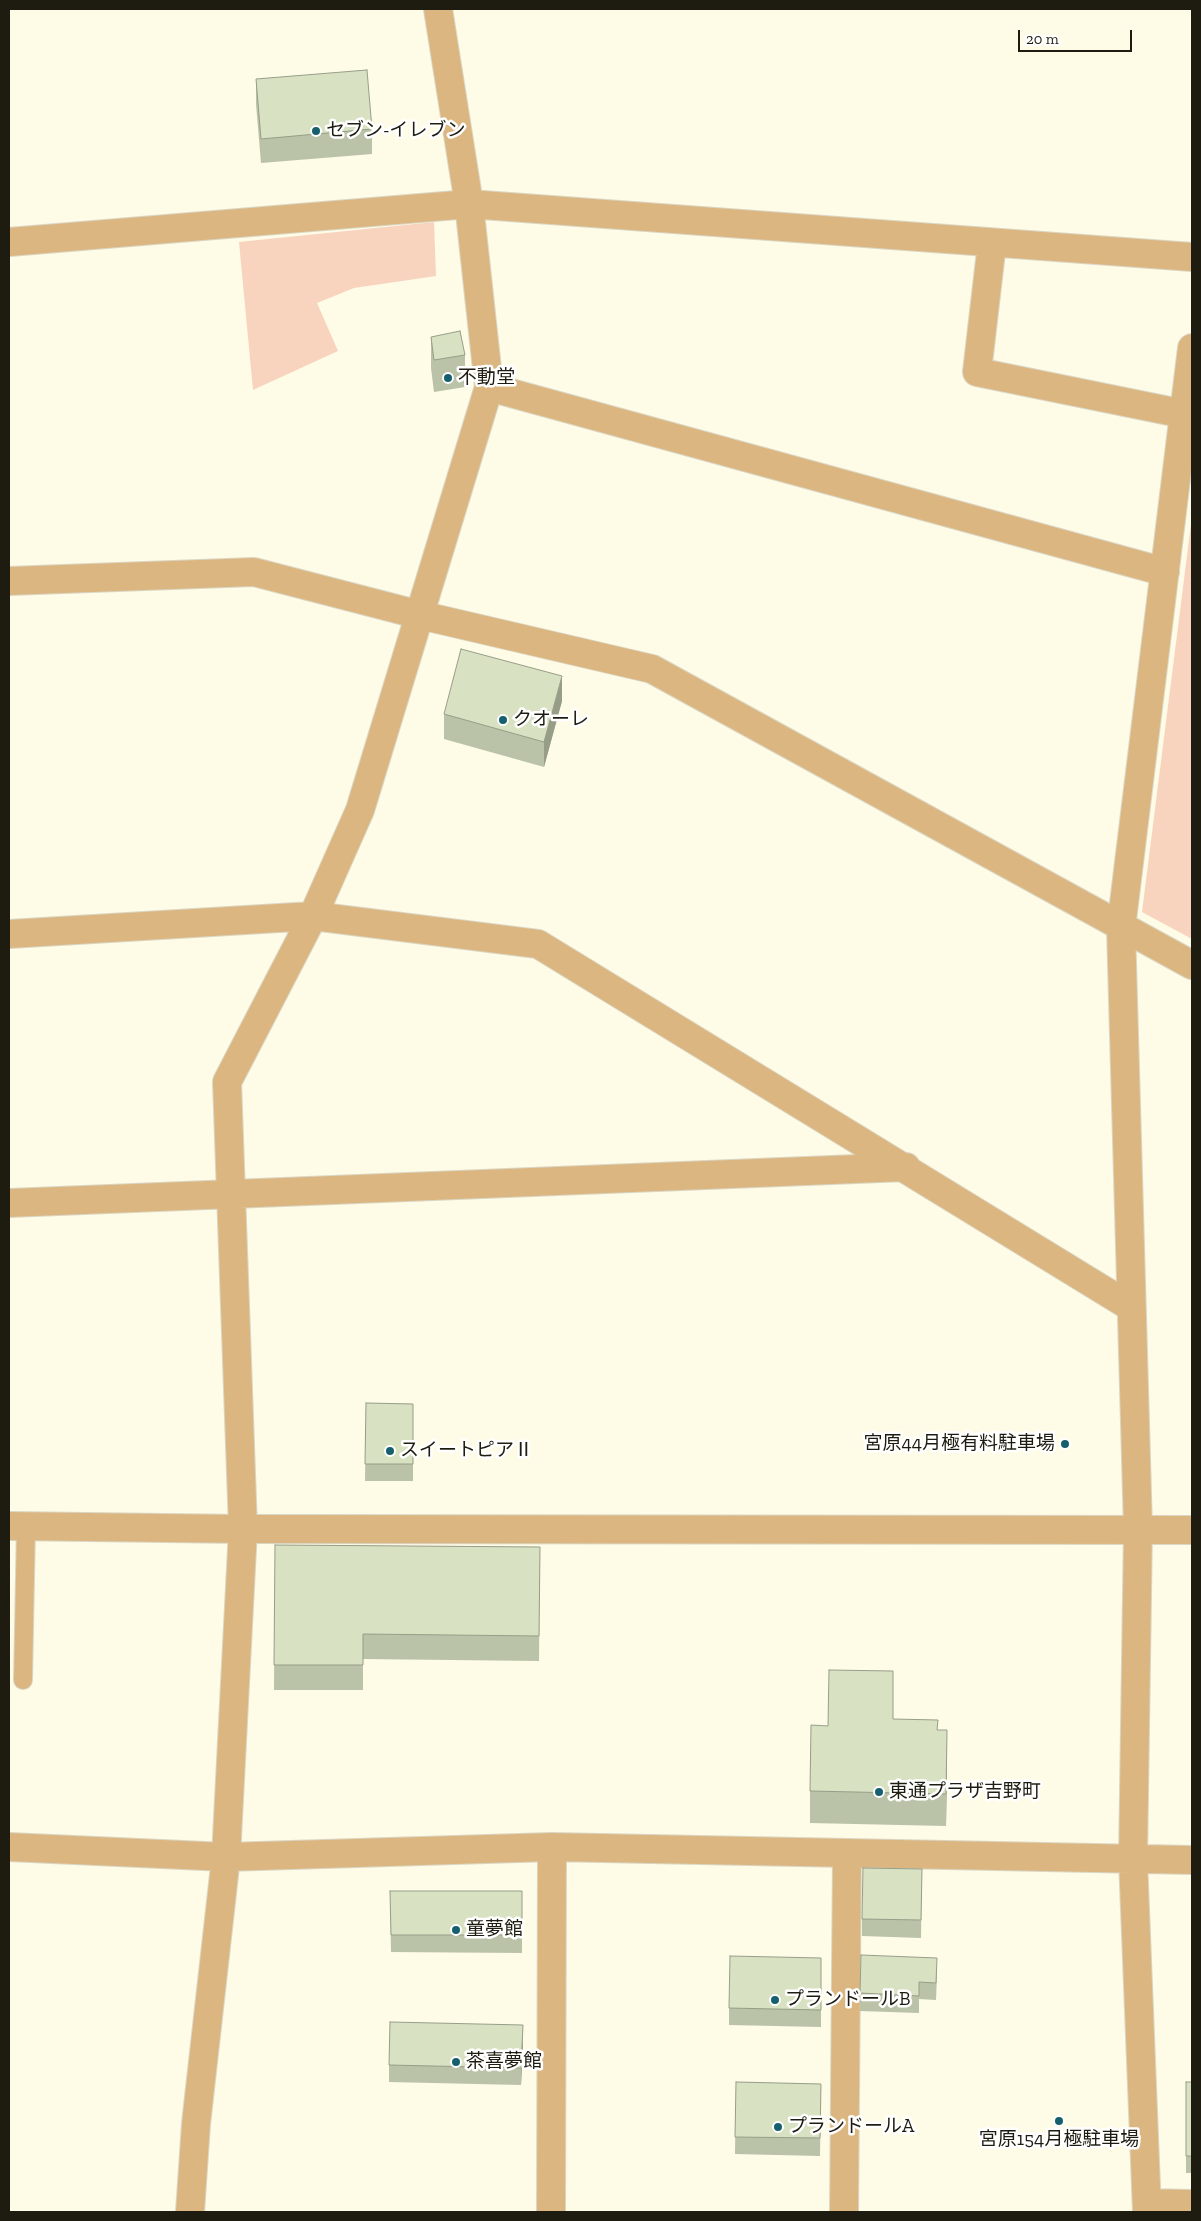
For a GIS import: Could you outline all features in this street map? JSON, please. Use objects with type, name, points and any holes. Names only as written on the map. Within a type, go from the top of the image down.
[{"type":"street","points":[[190,2212],[196,2124],[226,1857],[243,1529],[227,1082],[314,916],[360,810],[489,387],[469,204],[438,9]]},
{"type":"street","points":[[9,242],[469,204],[1192,257]]},
{"type":"street","points":[[992,243],[977,372],[1184,414]]},
{"type":"street","points":[[1192,348],[1122,928],[1138,1529],[1133,1859],[1147,2208],[1192,2204]]},
{"type":"street","points":[[489,387],[1165,572]]},
{"type":"street","points":[[9,581],[254,572],[420,615],[652,669],[1192,965]]},
{"type":"street","points":[[9,934],[314,916],[538,944],[1132,1307]]},
{"type":"street","points":[[9,1204],[906,1168]]},
{"type":"street","points":[[17,1526],[243,1529],[1192,1530]]},
{"type":"street","points":[[9,1847],[226,1857],[552,1847],[1192,1860]]},
{"type":"street","points":[[551,2212],[552,1847]]},
{"type":"street","points":[[844,2212],[847,1853]]},
{"type":"lane","points":[[17,1526],[23,1680]]},
{"type":"shaded area","points":[[434,222],[436,276],[354,288],[317,303],[338,351],[253,390],[239,242]]},
{"type":"shaded area","points":[[1192,516],[1192,939],[1142,912]]},
{"type":"building","points":[[367,70],[372,129],[261,139],[256,79]]},
{"type":"building","points":[[460,331],[465,355],[434,360],[431,337]]},
{"type":"building","name":"クオーレ","points":[[461,649],[562,676],[544,742],[444,714]]},
{"type":"building","name":"スイートピアⅡ","points":[[366,1403],[413,1404],[413,1464],[365,1464]]},
{"type":"building","points":[[275,1545],[540,1547],[539,1636],[363,1634],[363,1665],[274,1665]]},
{"type":"building","name":"東通プラザ吉野町","points":[[829,1670],[893,1671],[893,1719],[938,1720],[937,1730],[947,1730],[946,1794],[810,1791],[811,1725],[828,1726]]},
{"type":"building","points":[[863,1868],[922,1869],[921,1920],[862,1919]]},
{"type":"building","name":"童夢館","points":[[390,1891],[522,1891],[522,1935],[391,1935]]},
{"type":"building","points":[[861,1955],[937,1958],[936,1983],[919,1982],[919,1996],[860,1993]]},
{"type":"building","name":"プランドールB","points":[[730,1956],[821,1958],[821,2010],[729,2008]]},
{"type":"building","points":[[390,2022],[523,2025],[521,2068],[389,2065]]},
{"type":"building","name":"プランドールA","points":[[736,2082],[821,2084],[820,2138],[735,2137]]},
{"type":"building","points":[[1186,2082],[1192,2082],[1192,2156],[1186,2156]]},
{"type":"place","name":"セブン-イレブン","points":[[316,131]]},
{"type":"place","name":"不動堂","points":[[448,378]]},
{"type":"place","name":"クオーレ","points":[[503,720]]},
{"type":"place","name":"宮原44月極有料駐車場","points":[[1065,1444]]},
{"type":"place","name":"スイートピアⅡ","points":[[390,1451]]},
{"type":"place","name":"東通プラザ吉野町","points":[[879,1792]]},
{"type":"place","name":"童夢館","points":[[456,1930]]},
{"type":"place","name":"プランドールB","points":[[775,2000]]},
{"type":"place","name":"茶喜夢館","points":[[456,2062]]},
{"type":"place","name":"宮原154月極駐車場","points":[[1059,2121]]},
{"type":"place","name":"プランドールA","points":[[778,2127]]}]
